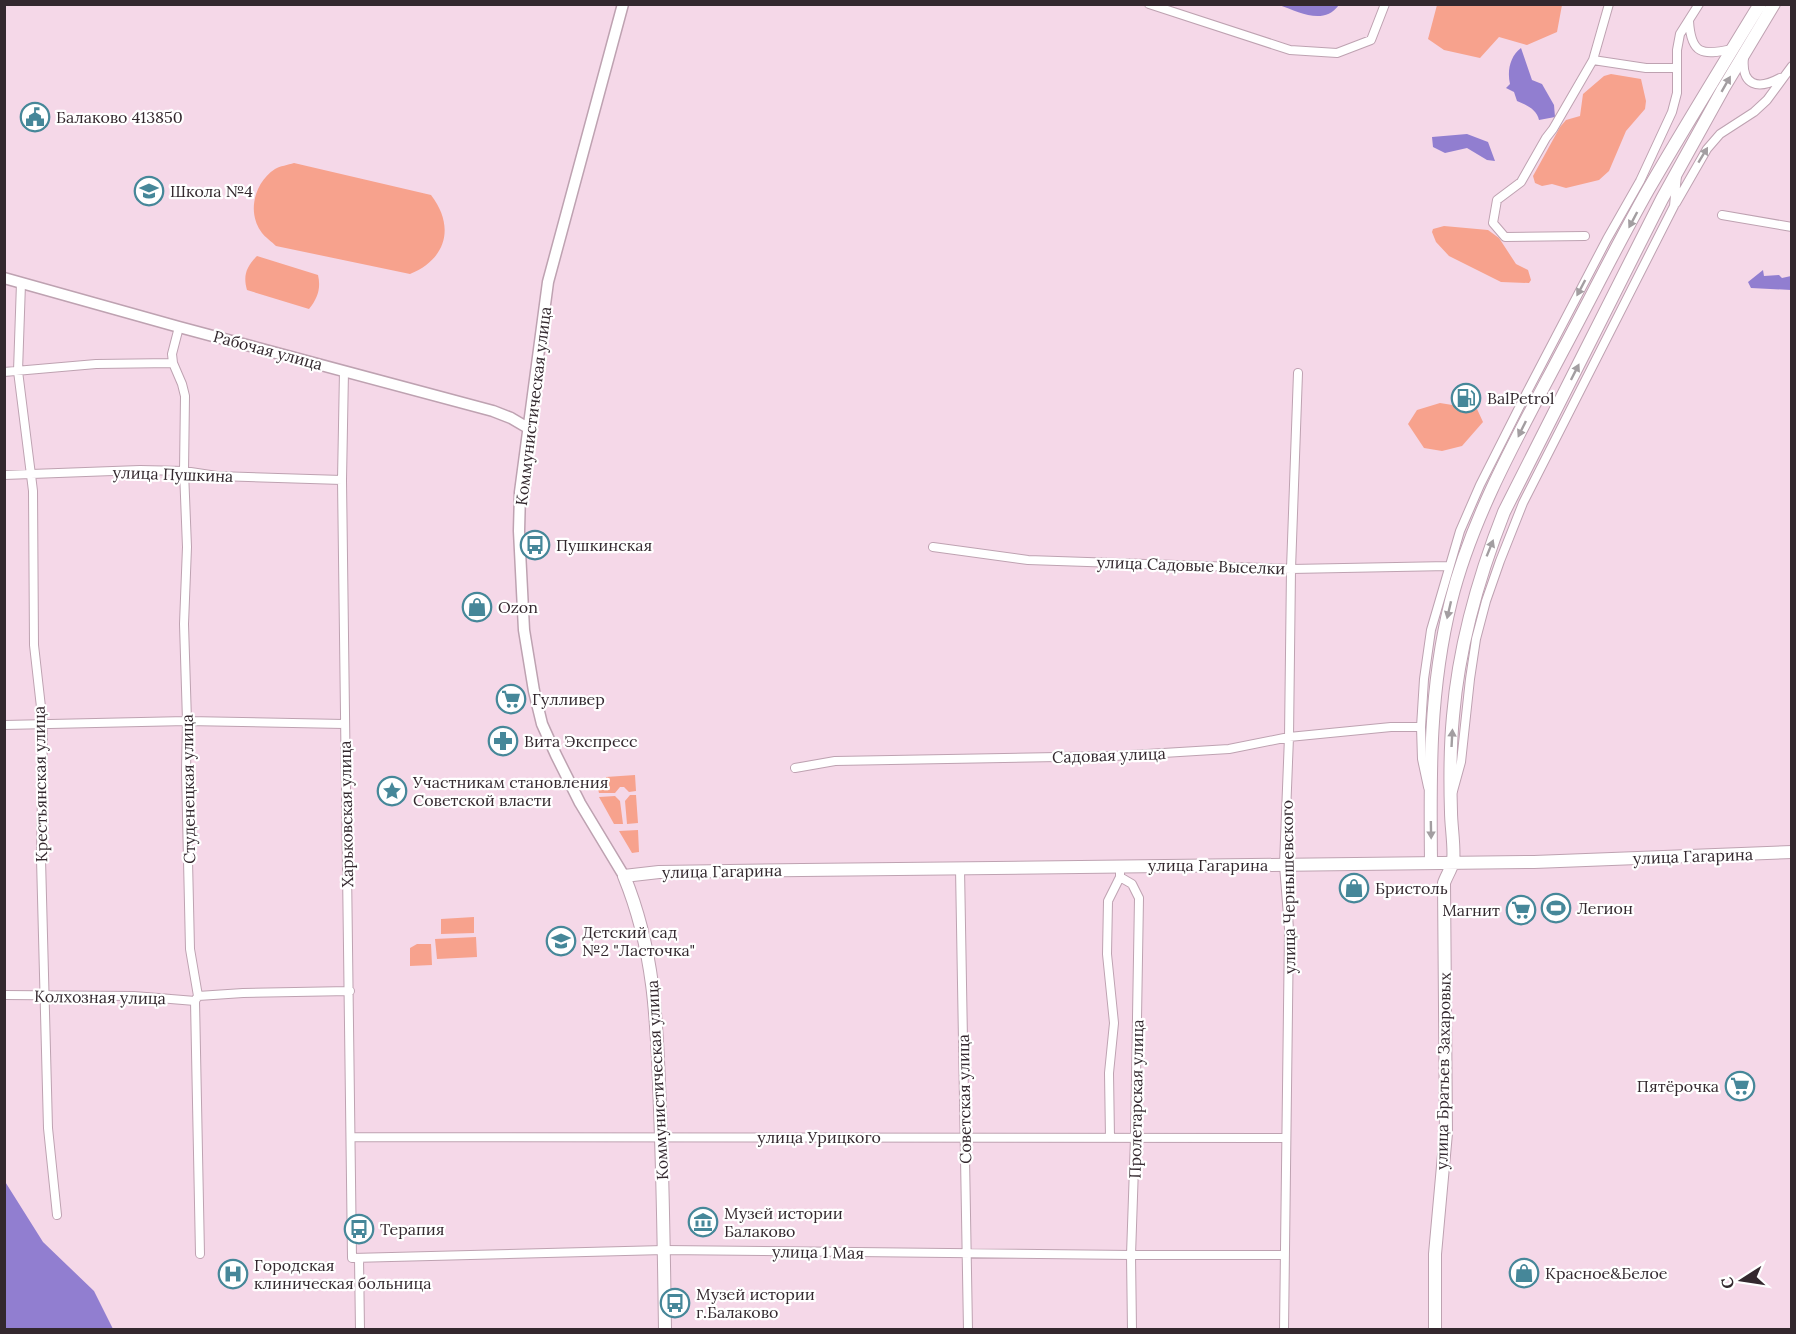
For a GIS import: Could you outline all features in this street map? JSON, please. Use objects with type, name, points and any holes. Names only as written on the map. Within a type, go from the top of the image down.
[{"type":"main road","points":[[1444,884],[1431,863],[1431,738],[1441,644],[1465,554],[1480,514],[1534,406],[1661,169],[1691,116],[1768,6]]},
{"type":"main road","points":[[1453,863],[1450,797],[1452,735],[1458,676],[1475,594],[1486,557],[1504,512],[1738,51]]},
{"type":"main road","name":"улица Гагарина","points":[[624,876],[659,872],[960,868],[1120,871],[1284,865],[1599,860],[1791,852]]},
{"type":"main road","name":"улица Братьев Захаровых","points":[[1435,1329],[1435,1254],[1446,1133],[1444,884],[1453,863]]},
{"type":"main road","name":"Коммунистическая улица","points":[[624,876],[640,920],[652,974],[657,1031],[661,1138],[665,1329]]},
{"type":"street","name":"Коммунистическая улица","points":[[622,4],[548,282],[520,492],[519,531],[524,630],[534,691],[543,724],[580,803],[624,876]]},
{"type":"street","points":[[1149,4],[1290,50],[1337,53],[1371,40],[1385,4]]},
{"type":"street","points":[[1585,236],[1505,237],[1493,223],[1497,200],[1521,182],[1593,60],[1609,4]]},
{"type":"street","points":[[1430,796],[1422,759],[1424,679],[1431,630],[1460,531],[1485,475],[1564,320],[1640,181],[1672,112],[1677,93],[1677,50],[1680,34],[1699,4]]},
{"type":"street","points":[[1689,21],[1690,38],[1697,48],[1707,53],[1738,51],[1745,75],[1750,82],[1759,86],[1770,84],[1783,77]]},
{"type":"street","points":[[1593,60],[1646,68],[1677,68]]},
{"type":"street","points":[[1450,797],[1461,762],[1468,689],[1476,639],[1486,601],[1522,503],[1674,206],[1707,149],[1720,134],[1754,112],[1767,100],[1791,66]]},
{"type":"street","points":[[1640,181],[1661,169]]},
{"type":"street","points":[[1674,206],[1677,171]]},
{"type":"street","points":[[1722,215],[1791,227]]},
{"type":"street","name":"Рабочая улица","points":[[4,278],[493,411],[528,428]]},
{"type":"street","name":"Крестьянская улица","points":[[21,283],[18,371],[33,490],[34,645],[43,725],[41,859],[48,1128],[57,1215]]},
{"type":"street","name":"Студенецкая улица","points":[[178,327],[173,346],[173,363],[185,396],[184,471],[187,547],[184,624],[188,721],[186,771],[190,949],[196,998],[200,1254]]},
{"type":"street","points":[[4,372],[96,364],[173,363]]},
{"type":"street","name":"Харьковская улица","points":[[344,371],[342,480],[344,724],[351,1137],[360,1329]]},
{"type":"street","name":"улица Чернышевского","points":[[1284,1329],[1289,929],[1284,865],[1298,373]]},
{"type":"street","name":"улица Пушкина","points":[[4,475],[140,470],[184,471],[217,476],[342,480]]},
{"type":"street","name":"улица Садовые Выселки","points":[[933,547],[1028,560],[1291,569],[1449,566]]},
{"type":"street","points":[[4,725],[188,721],[344,724]]},
{"type":"street","name":"Садовая улица","points":[[795,768],[835,761],[1114,756],[1218,750],[1288,737],[1391,727],[1421,727]]},
{"type":"street","name":"Советская улица","points":[[960,868],[968,1329]]},
{"type":"street","name":"Пролетарская улица","points":[[1110,1138],[1109,1073],[1114,1023],[1107,954],[1108,901],[1120,871],[1132,884],[1139,898],[1136,1138],[1131,1256],[1132,1329]]},
{"type":"street","name":"Колхозная улица","points":[[4,995],[196,998],[243,993],[350,991]]},
{"type":"street","name":"улица Урицкого","points":[[351,1137],[1286,1138]]},
{"type":"street","name":"улица 1 Мая","points":[[356,1258],[664,1250],[1131,1256],[1285,1255]]},
{"type":"shaded area","points":[[1339,4],[1333,11],[1319,16],[1303,14],[1279,5]]},
{"type":"shaded area","points":[[1437,4],[1562,5],[1557,32],[1527,45],[1499,37],[1480,58],[1444,50],[1428,39]]},
{"type":"shaded area","points":[[1521,48],[1532,80],[1542,84],[1554,105],[1555,117],[1539,120],[1534,111],[1517,101],[1514,92],[1506,88],[1510,84],[1509,69],[1512,59]]},
{"type":"shaded area","points":[[1611,74],[1641,79],[1646,101],[1645,109],[1626,131],[1609,171],[1599,180],[1566,188],[1552,184],[1542,186],[1535,183],[1533,176],[1560,127],[1566,120],[1580,116],[1583,94],[1604,76]]},
{"type":"shaded area","points":[[1467,134],[1488,142],[1495,161],[1487,160],[1467,148],[1445,153],[1433,147],[1432,137]]},
{"type":"shaded area","points":[[294,163],[431,195],[439,207],[445,230],[439,251],[423,268],[410,274],[276,246],[263,235],[257,225],[254,216],[255,198],[258,189],[268,175],[277,168]]},
{"type":"shaded area","points":[[1444,226],[1488,230],[1499,238],[1516,264],[1528,270],[1531,280],[1529,283],[1501,282],[1449,256],[1436,242],[1432,232],[1433,229]]},
{"type":"shaded area","points":[[257,256],[318,275],[318,293],[309,309],[247,290],[246,272]]},
{"type":"shaded area","points":[[1763,270],[1764,276],[1779,275],[1782,278],[1791,276],[1791,290],[1751,288],[1748,282]]},
{"type":"shaded area","points":[[1440,403],[1477,409],[1483,422],[1462,446],[1442,451],[1424,448],[1408,424],[1417,410]]},
{"type":"shaded area","points":[[635,775],[636,791],[629,792],[624,787],[620,787],[615,793],[599,793],[598,789],[607,788],[606,777]]},
{"type":"shaded area","points":[[630,795],[636,795],[638,823],[627,824],[625,801]]},
{"type":"shaded area","points":[[615,796],[620,801],[623,824],[614,824],[599,797]]},
{"type":"shaded area","points":[[638,830],[639,852],[632,853],[619,831]]},
{"type":"shaded area","points":[[474,917],[474,933],[441,934],[441,919]]},
{"type":"shaded area","points":[[476,937],[477,957],[437,959],[435,939]]},
{"type":"shaded area","points":[[417,944],[431,944],[432,965],[410,966],[410,948]]},
{"type":"shaded area","points":[[4,1180],[43,1242],[94,1291],[113,1329],[5,1329]]},
{"type":"place","name":"Балаково 413850","points":[[35,117]]},
{"type":"place","name":"Школа №4","points":[[149,191]]},
{"type":"place","name":"BalPetrol","points":[[1466,398]]},
{"type":"place","name":"Пушкинская","points":[[535,545]]},
{"type":"place","name":"Ozon","points":[[477,607]]},
{"type":"place","name":"Гулливер","points":[[511,699]]},
{"type":"place","name":"Вита Экспресс","points":[[503,741]]},
{"type":"place","name":"Участникам становления Советской власти","points":[[392,791]]},
{"type":"place","name":"Бристоль","points":[[1354,888]]},
{"type":"place","name":"Легион","points":[[1556,908]]},
{"type":"place","name":"Магнит","points":[[1521,910]]},
{"type":"place","name":"Детский сад №2 \"Ласточка\"","points":[[561,941]]},
{"type":"place","name":"Пятёрочка","points":[[1740,1086]]},
{"type":"place","name":"Музей истории Балаково","points":[[703,1222]]},
{"type":"place","name":"Терапия","points":[[359,1229]]},
{"type":"place","name":"Красное&Белое","points":[[1524,1273]]},
{"type":"place","name":"Городская клиническая больница","points":[[233,1274]]},
{"type":"place","name":"Музей истории г.Балаково","points":[[675,1303]]}]
